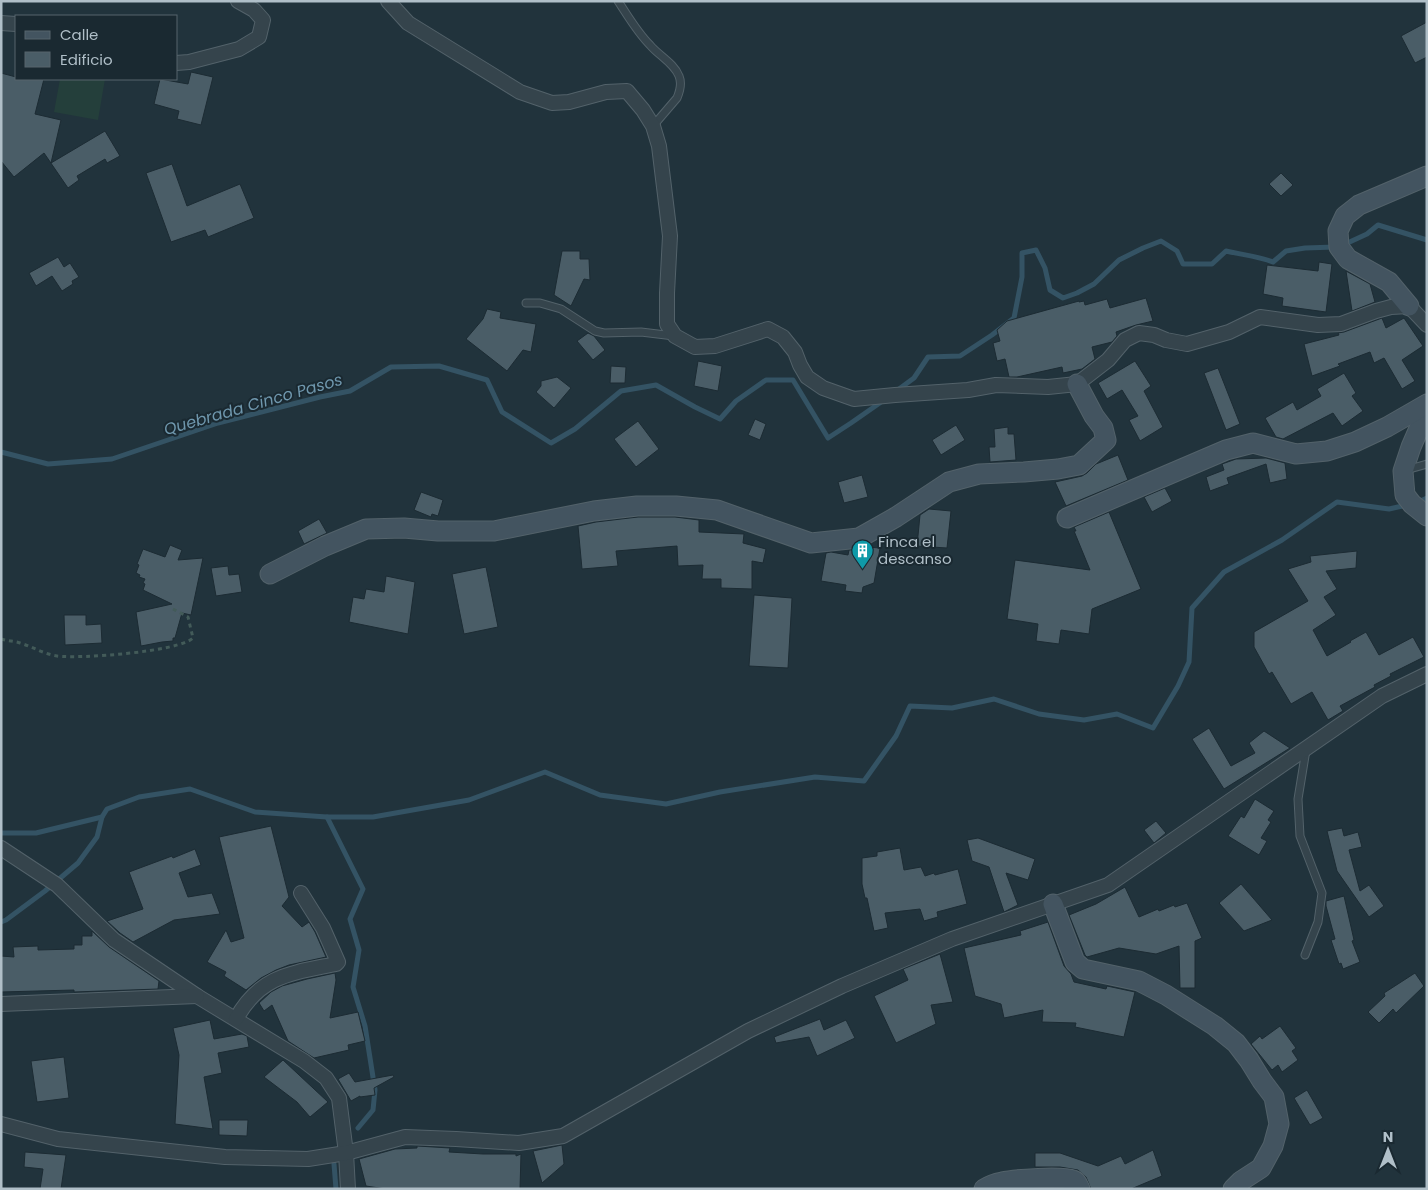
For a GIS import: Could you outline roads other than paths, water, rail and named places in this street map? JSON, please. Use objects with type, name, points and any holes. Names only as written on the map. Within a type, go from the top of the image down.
[{"type":"street","points":[[178,63],[189,62],[239,49],[259,37],[262,20],[254,10],[238,1]]},
{"type":"street","points":[[388,1],[408,23],[520,92],[552,103],[569,102],[606,92],[627,91],[643,110],[653,126],[659,146],[670,236],[667,324],[675,336],[695,347],[715,346],[768,330],[782,337],[795,352],[807,377],[823,388],[854,399],[968,390],[996,385],[1048,387],[1077,384],[1108,360],[1125,340],[1139,333],[1186,344],[1229,332],[1260,317],[1318,325],[1341,324],[1391,307],[1409,306]]},
{"type":"street","points":[[1,23],[15,24]]},
{"type":"street","points":[[1427,176],[1359,205],[1346,216],[1338,231],[1339,247],[1348,259],[1390,282],[1427,325]]},
{"type":"street","points":[[270,574],[325,546],[366,529],[404,528],[438,531],[494,531],[594,511],[637,506],[676,506],[717,510],[811,543],[859,538],[896,517],[949,482],[978,474],[1058,469],[1079,465],[1106,440],[1103,428],[1094,416],[1077,384]]},
{"type":"street","points":[[1067,518],[1226,450],[1253,443],[1296,454],[1327,451],[1355,442],[1387,427],[1427,404]]},
{"type":"street","points":[[1427,410],[1403,471],[1405,495],[1412,504],[1427,516]]},
{"type":"street","points":[[1,1124],[58,1138],[225,1157],[308,1159],[346,1153],[405,1137],[456,1138],[519,1143],[564,1136],[748,1031],[834,990],[952,939],[1108,885],[1382,696],[1427,674]]},
{"type":"street","points":[[1,848],[55,883],[114,940],[197,996],[304,1061],[326,1078],[339,1098],[346,1153],[348,1189]]},
{"type":"street","points":[[236,1020],[244,1005],[253,995],[278,978],[338,962],[324,928],[301,893]]},
{"type":"street","points":[[1054,904],[1075,962],[1083,969],[1140,981],[1215,1026],[1236,1043],[1274,1097],[1279,1124],[1273,1146],[1261,1168],[1241,1181],[1233,1189]]},
{"type":"street","points":[[1,1004],[197,996]]},
{"type":"street","points":[[984,1189],[1004,1181],[1060,1177],[1074,1180],[1080,1189]]},
{"type":"lane","points":[[618,1],[640,35],[673,67],[681,82],[679,93],[671,106],[653,126]]},
{"type":"lane","points":[[526,303],[540,303],[561,309],[595,331],[604,333],[641,332],[675,336]]},
{"type":"lane","points":[[1403,471],[1427,464]]},
{"type":"lane","points":[[1304,955],[1318,922],[1322,893],[1300,836],[1298,799],[1306,749]]},
{"type":"waterway","name":"Quebrada Cinco Pasos","points":[[1343,245],[1367,234],[1378,225],[1427,240]]},
{"type":"waterway","name":"Quebrada Cinco Pasos","points":[[895,392],[914,378],[928,357],[960,356],[1014,318],[1022,277],[1022,253],[1036,250],[1045,268],[1050,290],[1063,298],[1094,284],[1119,260],[1161,241],[1177,251],[1183,264],[1212,264],[1226,251],[1273,262],[1286,251],[1335,247]]},
{"type":"waterway","name":"Quebrada Cinco Pasos","points":[[1,452],[48,464],[112,459],[218,423],[350,391],[391,367],[439,366],[487,380],[502,412],[551,443],[575,429],[621,391],[656,385],[720,419],[736,401],[766,380],[793,380],[828,438],[884,400]]},
{"type":"waterway","points":[[1418,502],[1427,498]]},
{"type":"waterway","points":[[1,922],[45,891],[78,863],[97,837],[102,817],[107,809],[139,797],[190,789],[255,812],[327,817],[373,817],[469,800],[545,772],[600,795],[666,804],[720,792],[815,777],[864,781],[896,736],[910,706],[952,708],[994,699],[1039,714],[1084,720],[1117,714],[1153,728],[1178,686],[1189,662],[1192,608],[1224,572],[1282,540],[1337,502],[1389,509],[1407,505]]},
{"type":"waterway","points":[[1,833],[36,833],[102,817]]},
{"type":"waterway","points":[[327,817],[363,889],[350,919],[359,950],[353,987],[365,1026],[375,1090],[373,1110],[358,1128]]},
{"type":"waterway","points":[[334,1164],[336,1189]]},
{"type":"place","name":"Finca el descanso","points":[[862,570]]}]
